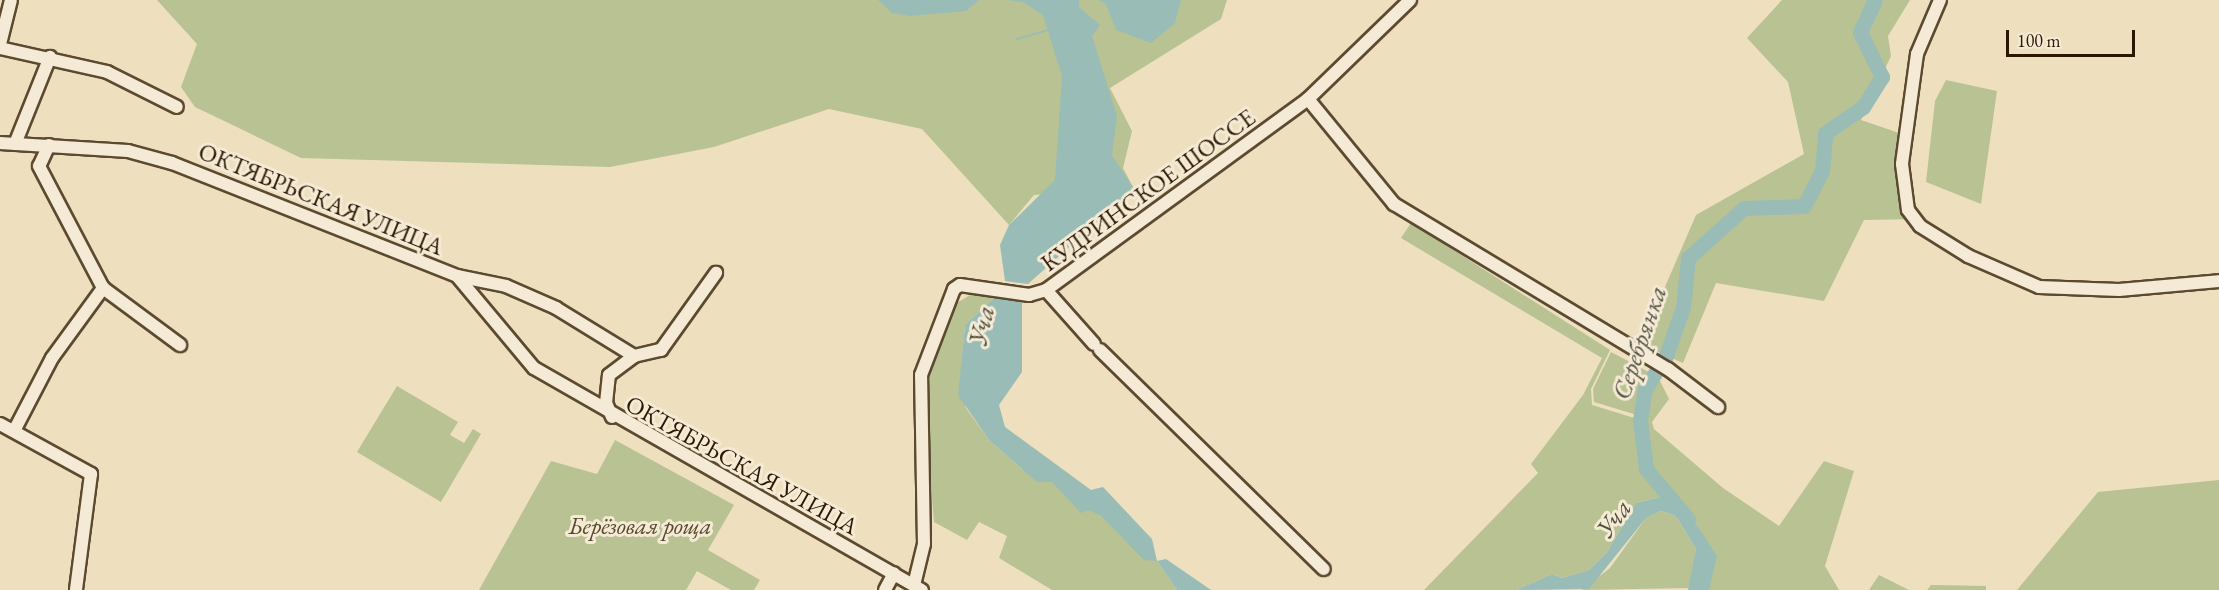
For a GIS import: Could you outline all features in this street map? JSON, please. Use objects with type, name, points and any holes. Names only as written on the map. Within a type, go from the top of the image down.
[{"type":"street","points":[[11,0],[0,46],[107,72],[177,107]]},
{"type":"street","name":"КУДРИНСКОЕ ШОССЕ","points":[[918,587],[925,533],[921,375],[954,289],[994,290],[1029,295],[1046,290],[1308,99],[1410,0]]},
{"type":"street","points":[[1939,1],[1913,77],[1902,164],[1908,210],[1948,245],[2006,276],[2039,287],[2095,290],[2219,281]]},
{"type":"street","points":[[15,144],[50,57]]},
{"type":"street","points":[[1308,99],[1394,204],[1663,367],[1718,407]]},
{"type":"street","name":"ОКТЯБРЬСКАЯ УЛИЦА","points":[[0,143],[128,151],[172,163],[457,276],[534,368],[612,417],[918,587]]},
{"type":"street","points":[[49,145],[39,166],[103,288],[180,345]]},
{"type":"street","points":[[612,417],[606,403],[609,375],[634,356],[662,350],[716,273]]},
{"type":"street","points":[[457,276],[506,286],[546,304],[608,335],[634,356]]},
{"type":"street","points":[[14,431],[52,358],[103,288]]},
{"type":"street","points":[[1046,290],[1097,347],[1324,569]]},
{"type":"street","points":[[0,424],[91,474],[75,590]]},
{"type":"street","points":[[885,590],[894,573]]},
{"type":"green space","points":[[157,0],[1227,0],[1221,19],[1110,88],[1132,131],[1123,168],[1134,189],[1034,195],[1009,225],[922,129],[829,109],[714,147],[610,167],[301,158],[195,107],[181,87],[197,44]]},
{"type":"green space","points":[[1782,0],[1910,0],[1888,36],[1891,56],[1861,120],[1905,135],[1903,190],[1919,219],[1864,220],[1824,301],[1716,283],[1683,363],[1651,349],[1643,338],[1696,215],[1804,154],[1788,82],[1747,38]]},
{"type":"green space","points":[[1946,80],[1997,91],[1981,204],[1926,182],[1935,101]]},
{"type":"green space","points":[[1411,223],[1610,350],[1591,389],[1592,405],[1641,420],[1650,390],[1659,379],[1669,399],[1652,422],[1654,429],[1723,488],[1779,526],[1824,461],[1854,471],[1825,566],[1839,590],[1709,590],[1712,551],[1695,522],[1661,497],[1636,503],[1607,552],[1589,570],[1562,578],[1552,574],[1516,590],[1424,590],[1538,473],[1531,464],[1583,395],[1602,358],[1401,238]]},
{"type":"green space","points":[[975,292],[997,295],[965,325],[960,380],[966,408],[989,440],[1022,469],[1052,482],[1101,516],[1157,561],[1177,590],[1052,590],[999,558],[1007,536],[979,522],[967,540],[934,522],[923,393],[952,306]]},
{"type":"green space","points":[[1611,352],[1658,377],[1643,388],[1637,415],[1594,402],[1593,389]]},
{"type":"green space","points":[[397,386],[458,422],[450,435],[464,443],[473,429],[481,434],[441,502],[357,452]]},
{"type":"green space","name":"Берёзовая роща","points":[[615,440],[734,505],[708,550],[760,580],[754,590],[731,590],[697,571],[686,590],[479,590],[551,461],[597,474]]},
{"type":"green space","points":[[2219,480],[2219,590],[2017,590],[2098,492]]},
{"type":"green space","points":[[1661,511],[1676,516],[1696,549],[1691,588],[1582,590],[1610,568],[1646,518]]},
{"type":"green space","points":[[1879,575],[1909,590],[1869,590]]},
{"type":"green space","points":[[1931,585],[1986,586],[1986,590],[1927,590]]},
{"type":"water","points":[[878,0],[979,0],[966,11],[910,16],[892,13]]},
{"type":"water","points":[[1007,0],[1079,0],[1079,7],[1100,25],[1092,36],[1117,116],[1112,155],[1134,189],[1028,284],[1005,281],[1000,245],[1009,225],[1055,180],[1062,76],[1043,15],[1023,2]]},
{"type":"water","points":[[1098,0],[1181,0],[1175,23],[1151,43],[1116,30],[1106,4]]},
{"type":"water","name":"Уча","points":[[997,295],[1022,300],[1022,372],[999,405],[1005,427],[1091,490],[1103,487],[1152,539],[1157,561],[1144,560],[1101,516],[1089,510],[1081,513],[1052,482],[1037,482],[989,440],[958,395],[965,325]]},
{"type":"water","points":[[1661,497],[1695,522],[1717,556],[1709,590],[1688,590],[1696,549],[1676,516],[1661,511],[1646,518],[1589,589],[1516,590],[1552,574],[1562,578],[1589,570],[1607,552],[1636,503]]},
{"type":"water","points":[[1166,559],[1211,590],[1177,590],[1157,561]]},
{"type":"waterway","name":"Серебрянка","points":[[1688,519],[1646,469],[1640,420],[1645,389],[1666,356],[1683,307],[1688,258],[1744,208],[1804,206],[1822,171],[1825,133],[1863,107],[1882,77],[1860,32],[1875,0]]},
{"type":"waterway","points":[[1017,39],[1049,30]]}]
